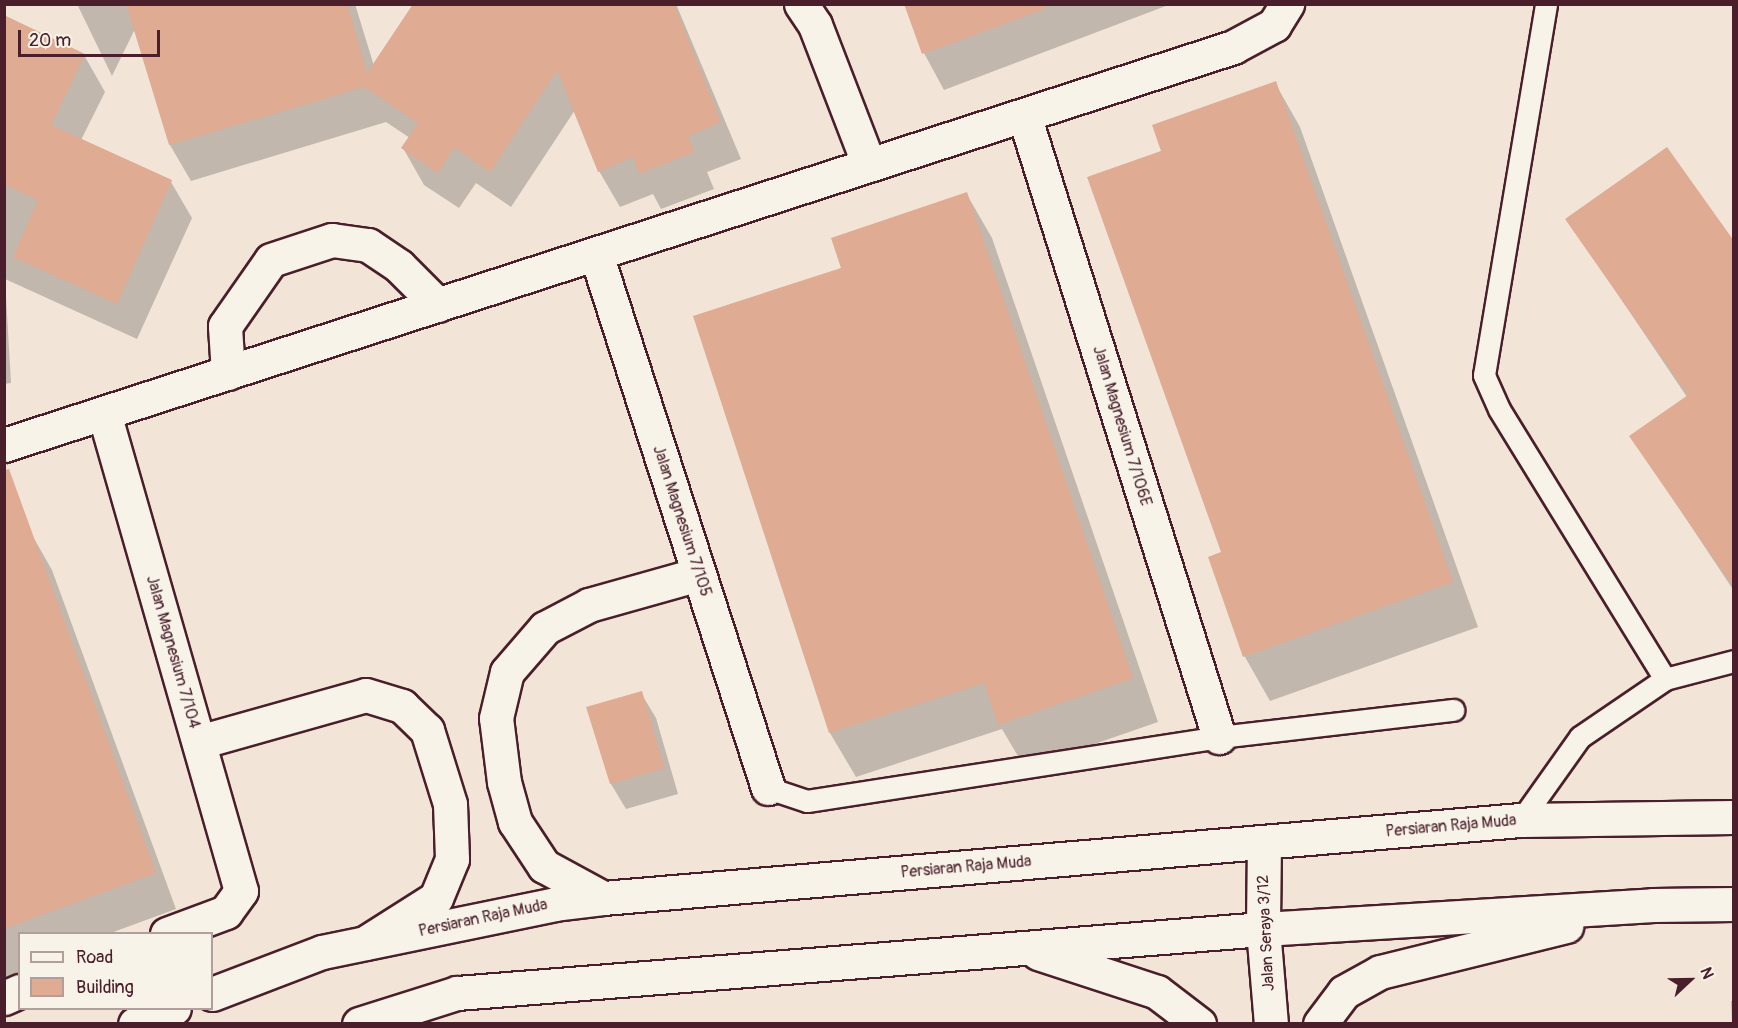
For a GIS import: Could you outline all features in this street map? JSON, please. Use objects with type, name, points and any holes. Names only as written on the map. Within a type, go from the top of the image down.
[{"type":"street","points":[[801,4],[814,25],[869,165]]},
{"type":"street","points":[[4,445],[1233,47],[1274,25],[1287,4]]},
{"type":"street","name":"Jalan Magnesium 7/106E","points":[[1024,115],[1219,737]]},
{"type":"street","points":[[228,373],[225,326],[271,260],[332,240],[368,245],[399,266],[438,305]]},
{"type":"street","name":"Jalan Magnesium 7/105","points":[[596,254],[768,788]]},
{"type":"street","name":"Jalan Magnesium 7/104","points":[[104,413],[241,891],[226,912],[170,932]]},
{"type":"street","points":[[603,898],[544,866],[514,822],[504,782],[496,718],[507,672],[545,628],[589,605],[699,574]]},
{"type":"street","points":[[199,742],[366,695],[402,706],[427,730],[450,804],[452,859],[436,898],[365,943]]},
{"type":"street","name":"Persiaran Raja Muda","points":[[213,994],[322,952],[555,904],[603,898],[1521,820],[1734,817]]},
{"type":"street","name":"Jalan Seraya 3/12","points":[[1264,842],[1263,928],[1271,1023]]},
{"type":"street","points":[[359,1023],[457,993],[1263,928],[1653,905],[1734,904]]},
{"type":"street","points":[[1320,1023],[1344,992],[1380,972],[1653,905]]},
{"type":"street","points":[[1022,947],[1157,992],[1199,1023]]},
{"type":"street","points":[[4,998],[18,992]]},
{"type":"street","points":[[135,1023],[169,1010]]},
{"type":"lane","points":[[1546,4],[1484,375],[1499,410],[1665,679]]},
{"type":"lane","points":[[1521,820],[1581,737],[1665,679],[1734,661]]},
{"type":"lane","points":[[768,788],[807,801],[1219,737],[1453,710]]},
{"type":"building","points":[[126,4],[347,4],[367,73],[413,4],[674,4],[721,122],[688,136],[694,152],[639,174],[633,157],[598,172],[557,70],[490,172],[454,147],[438,173],[401,148],[418,123],[364,87],[169,145]]},
{"type":"building","points":[[904,4],[1044,4],[1045,9],[922,54]]},
{"type":"building","points":[[4,15],[85,54],[51,125],[172,180],[117,304],[13,257],[38,200],[4,184]]},
{"type":"building","points":[[1276,81],[1453,582],[1243,657],[1208,557],[1221,552],[1087,177],[1161,151],[1152,125]]},
{"type":"building","points":[[1667,147],[1734,241],[1734,588],[1629,436],[1688,395],[1565,219]]},
{"type":"building","points":[[967,192],[1133,678],[998,725],[984,683],[829,733],[693,316],[841,268],[831,238]]},
{"type":"building","points":[[9,469],[156,873],[4,929],[4,470]]},
{"type":"building","points":[[642,691],[664,768],[610,784],[586,707]]}]
